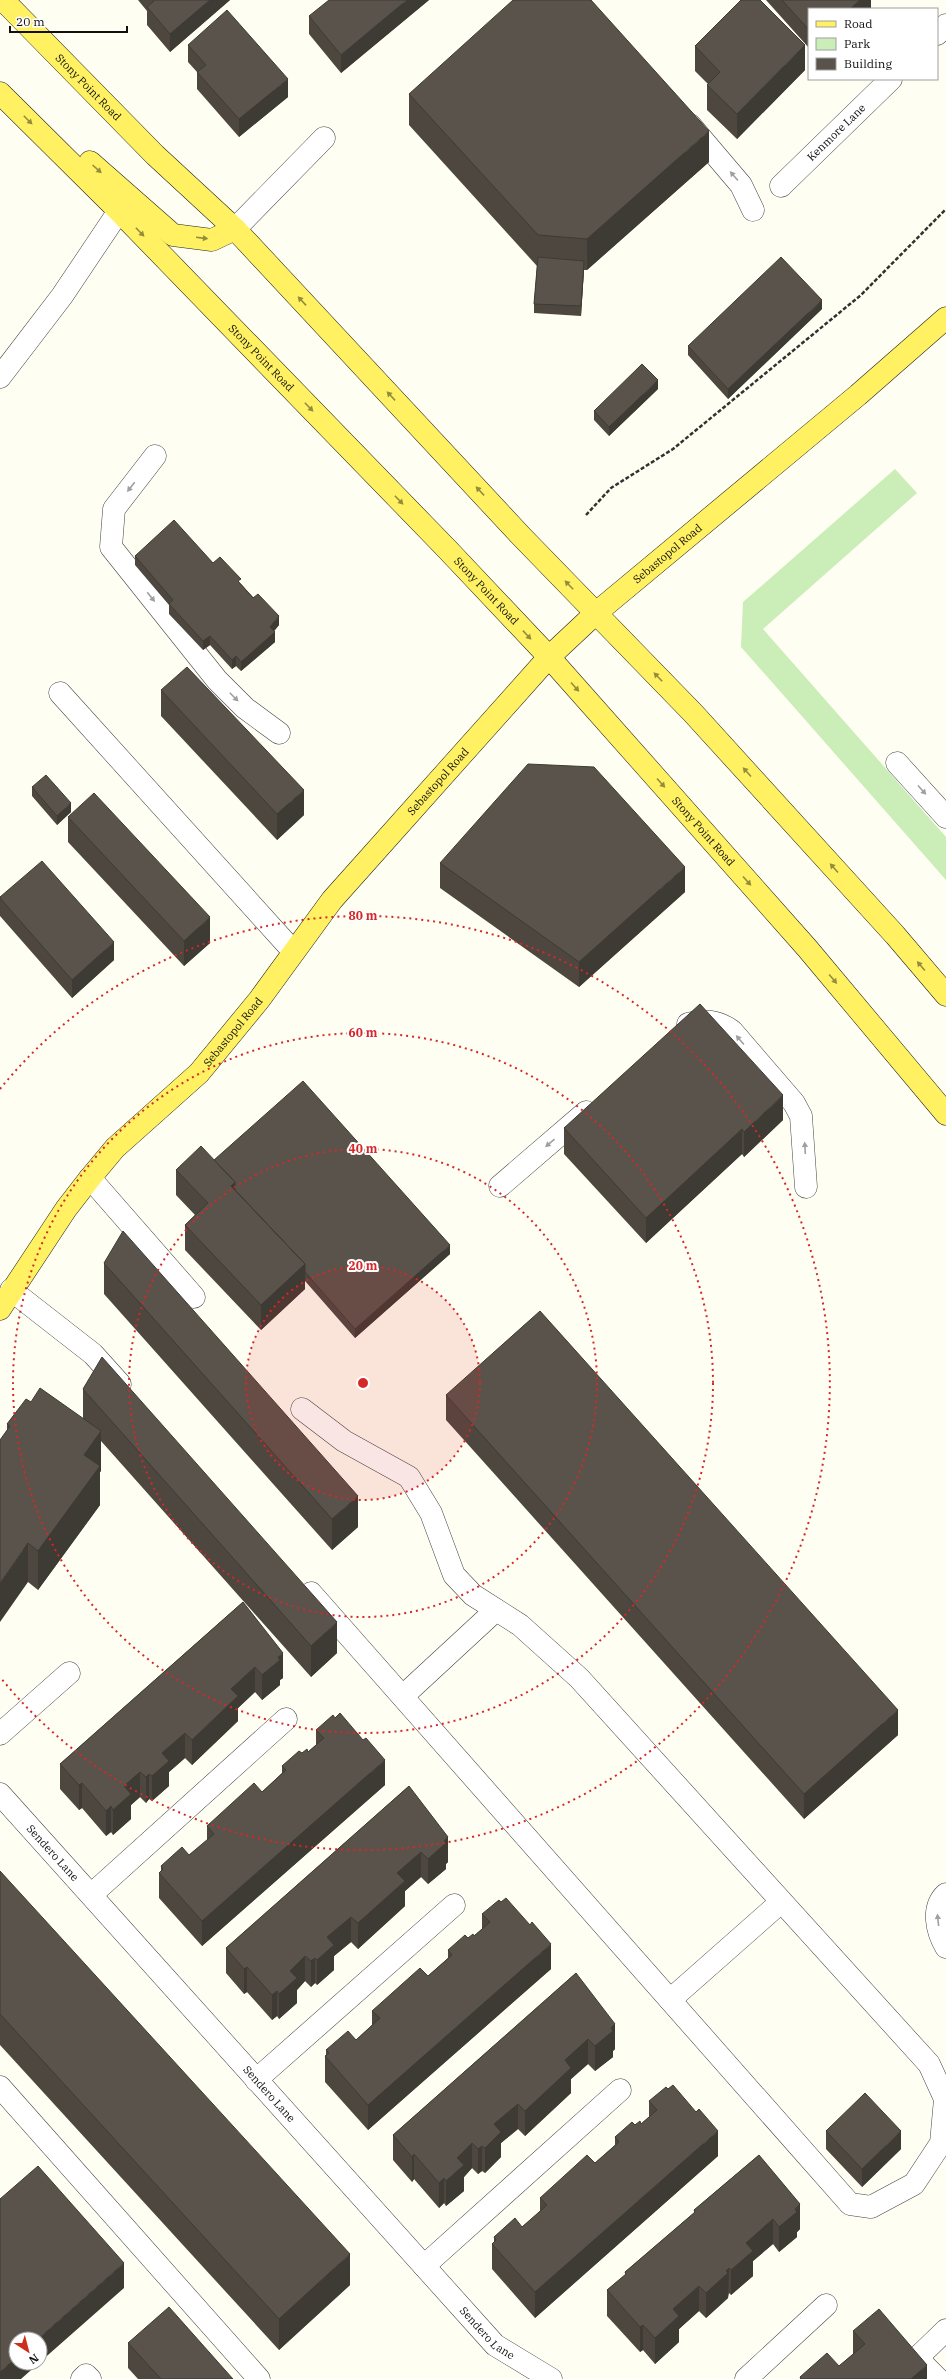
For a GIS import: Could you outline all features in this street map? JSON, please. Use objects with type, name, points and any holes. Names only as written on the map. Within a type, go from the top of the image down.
[{"type":"main road","name":"Stony Point Road","points":[[3,0],[155,155],[235,229],[521,536],[730,754],[946,995]]},
{"type":"main road","name":"Stony Point Road","points":[[0,93],[119,211],[447,549],[549,657],[807,948],[946,1114]]},
{"type":"main road","points":[[52,145],[74,148],[173,235],[212,240],[235,229]]},
{"type":"main road","name":"Sebastopol Road","points":[[0,1309],[11,1290],[90,1178],[115,1148],[199,1073],[259,1000],[293,951],[332,900],[549,657],[596,613],[858,395],[946,318]]},
{"type":"street","points":[[938,33],[946,26]]},
{"type":"street","name":"Kenmore Lane","points":[[781,186],[890,80]]},
{"type":"street","points":[[678,111],[742,185],[753,210]]},
{"type":"street","points":[[235,229],[324,138]]},
{"type":"street","points":[[0,377],[62,296],[119,211]]},
{"type":"street","points":[[155,456],[114,509],[111,547],[217,680],[245,708],[279,733]]},
{"type":"street","points":[[60,693],[293,951]]},
{"type":"street","points":[[897,763],[946,817]]},
{"type":"street","points":[[674,1035],[686,1024],[703,1020],[721,1023],[732,1031],[794,1103],[801,1116],[806,1187]]},
{"type":"street","points":[[500,1186],[602,1098]]},
{"type":"street","points":[[90,1178],[194,1297]]},
{"type":"street","points":[[11,1290],[93,1354],[134,1399]]},
{"type":"street","points":[[295,1576],[403,1696],[850,2204],[871,2207],[914,2184],[941,2143],[945,2099],[929,2064],[578,1678],[520,1625],[473,1595],[454,1576],[431,1513],[409,1477],[344,1441],[302,1409]]},
{"type":"street","points":[[403,1696],[496,1610]]},
{"type":"street","points":[[0,1734],[69,1673]]},
{"type":"street","points":[[91,1894],[286,1719]]},
{"type":"street","name":"Sendero Lane","points":[[0,1794],[495,2345],[551,2379]]},
{"type":"street","points":[[946,1894],[937,1908],[940,1937],[946,1947]]},
{"type":"street","points":[[670,2000],[781,1902]]},
{"type":"street","points":[[256,2080],[454,1905]]},
{"type":"street","points":[[0,2087],[259,2379]]},
{"type":"street","points":[[424,2266],[620,2090]]},
{"type":"street","points":[[746,2379],[826,2305]]},
{"type":"street","points":[[938,2379],[917,2358],[946,2330]]},
{"type":"street","points":[[82,2379],[86,2375],[90,2379]]},
{"type":"path","points":[[586,514],[611,488],[673,449],[861,295],[946,209]]},
{"type":"green space","points":[[895,469],[917,493],[763,629],[946,837],[946,880],[741,647],[743,602]]},
{"type":"building","points":[[153,0],[210,0],[170,34],[147,7],[154,1]]},
{"type":"building","points":[[329,0],[407,0],[341,55],[309,16]]},
{"type":"building","points":[[513,0],[591,0],[709,131],[587,239],[538,235],[409,94]]},
{"type":"building","points":[[741,0],[760,0],[805,45],[737,114],[707,85],[720,72],[695,46]]},
{"type":"building","points":[[782,0],[860,0],[851,8],[808,8],[808,29]]},
{"type":"building","points":[[227,10],[288,79],[239,119],[197,72],[206,65],[188,45]]},
{"type":"building","points":[[538,257],[584,261],[581,306],[534,304]]},
{"type":"building","points":[[781,257],[822,300],[728,389],[688,346]]},
{"type":"building","points":[[642,364],[658,380],[609,427],[594,411]]},
{"type":"building","points":[[174,520],[213,563],[220,557],[241,579],[238,581],[253,598],[258,594],[279,616],[270,627],[275,632],[241,662],[236,656],[232,660],[210,636],[203,641],[169,604],[173,600],[135,556]]},
{"type":"building","points":[[187,667],[304,790],[277,814],[161,690]]},
{"type":"building","points":[[528,764],[594,767],[685,867],[579,962],[440,863]]},
{"type":"building","points":[[46,775],[71,803],[57,816],[32,787]]},
{"type":"building","points":[[94,793],[210,917],[184,941],[68,817]]},
{"type":"building","points":[[42,861],[114,942],[72,980],[0,898]]},
{"type":"building","points":[[700,1004],[783,1095],[744,1132],[742,1129],[646,1218],[564,1128]]},
{"type":"building","points":[[303,1081],[450,1245],[355,1329],[305,1272],[305,1264],[235,1190],[235,1182],[214,1160]]},
{"type":"building","points":[[201,1146],[235,1182],[231,1186],[305,1264],[261,1305],[185,1225],[208,1203],[176,1170]]},
{"type":"building","points":[[123,1231],[358,1496],[332,1519],[104,1263]]},
{"type":"building","points":[[540,1311],[898,1710],[804,1794],[446,1395]]},
{"type":"building","points":[[102,1357],[337,1622],[311,1646],[83,1389]]},
{"type":"building","points":[[40,1388],[101,1431],[84,1455],[100,1466],[38,1551],[28,1543],[0,1583],[0,1440],[10,1426],[7,1424],[26,1399],[31,1402]]},
{"type":"building","points":[[243,1602],[283,1653],[278,1657],[280,1660],[262,1675],[255,1667],[231,1689],[238,1696],[192,1740],[185,1733],[162,1753],[169,1761],[152,1776],[149,1774],[146,1777],[140,1772],[124,1786],[131,1794],[113,1810],[111,1806],[106,1811],[82,1783],[79,1785],[60,1764]]},
{"type":"building","points":[[340,1713],[363,1740],[366,1738],[385,1760],[202,1921],[159,1873],[163,1869],[161,1866],[182,1847],[189,1855],[214,1834],[207,1826],[254,1783],[262,1792],[286,1770],[282,1766],[299,1751],[302,1753],[307,1749],[308,1752],[324,1738],[316,1730],[333,1715],[335,1718]]},
{"type":"building","points":[[409,1786],[448,1837],[444,1841],[446,1843],[428,1859],[421,1852],[397,1873],[405,1881],[358,1923],[351,1917],[327,1937],[334,1945],[317,1960],[315,1958],[311,1961],[305,1956],[290,1971],[297,1978],[279,1994],[277,1991],[272,1995],[247,1967],[244,1969],[226,1948]]},
{"type":"building","points":[[0,1871],[350,2254],[279,2319],[0,2014]]},
{"type":"building","points":[[506,1898],[530,1925],[532,1922],[551,1944],[368,2105],[325,2056],[329,2053],[326,2050],[348,2031],[356,2040],[380,2018],[372,2011],[420,1968],[428,1976],[452,1955],[448,1950],[465,1935],[468,1938],[473,1934],[474,1936],[490,1922],[482,1914],[499,1900],[501,1902]]},
{"type":"building","points":[[576,1973],[615,2024],[611,2028],[613,2031],[595,2046],[588,2039],[565,2060],[571,2068],[525,2111],[518,2104],[494,2124],[501,2132],[485,2148],[482,2146],[478,2149],[472,2143],[457,2158],[464,2165],[446,2181],[444,2178],[439,2183],[414,2154],[412,2157],[393,2135]]},
{"type":"building","points":[[673,2085],[696,2112],[699,2109],[718,2131],[535,2292],[492,2244],[496,2240],[494,2237],[515,2218],[522,2227],[547,2205],[540,2198],[587,2155],[595,2163],[619,2142],[615,2137],[632,2122],[635,2125],[640,2121],[641,2124],[657,2110],[649,2101],[666,2087],[668,2089]]},
{"type":"building","points":[[865,2093],[901,2131],[862,2169],[826,2131]]},
{"type":"building","points":[[759,2155],[800,2204],[795,2209],[797,2212],[779,2227],[773,2219],[746,2243],[753,2251],[731,2270],[729,2268],[726,2271],[728,2273],[706,2293],[699,2286],[673,2309],[679,2316],[655,2338],[643,2325],[640,2327],[607,2290],[626,2274],[625,2272],[695,2212],[694,2210]]},
{"type":"building","points":[[38,2166],[124,2263],[47,2331],[8,2331],[8,2365],[0,2372],[0,2199]]},
{"type":"building","points":[[169,2307],[233,2379],[161,2379],[128,2343]]},
{"type":"building","points":[[879,2309],[927,2365],[911,2379],[801,2379],[800,2377],[827,2353],[839,2366],[865,2344],[853,2331]]}]
